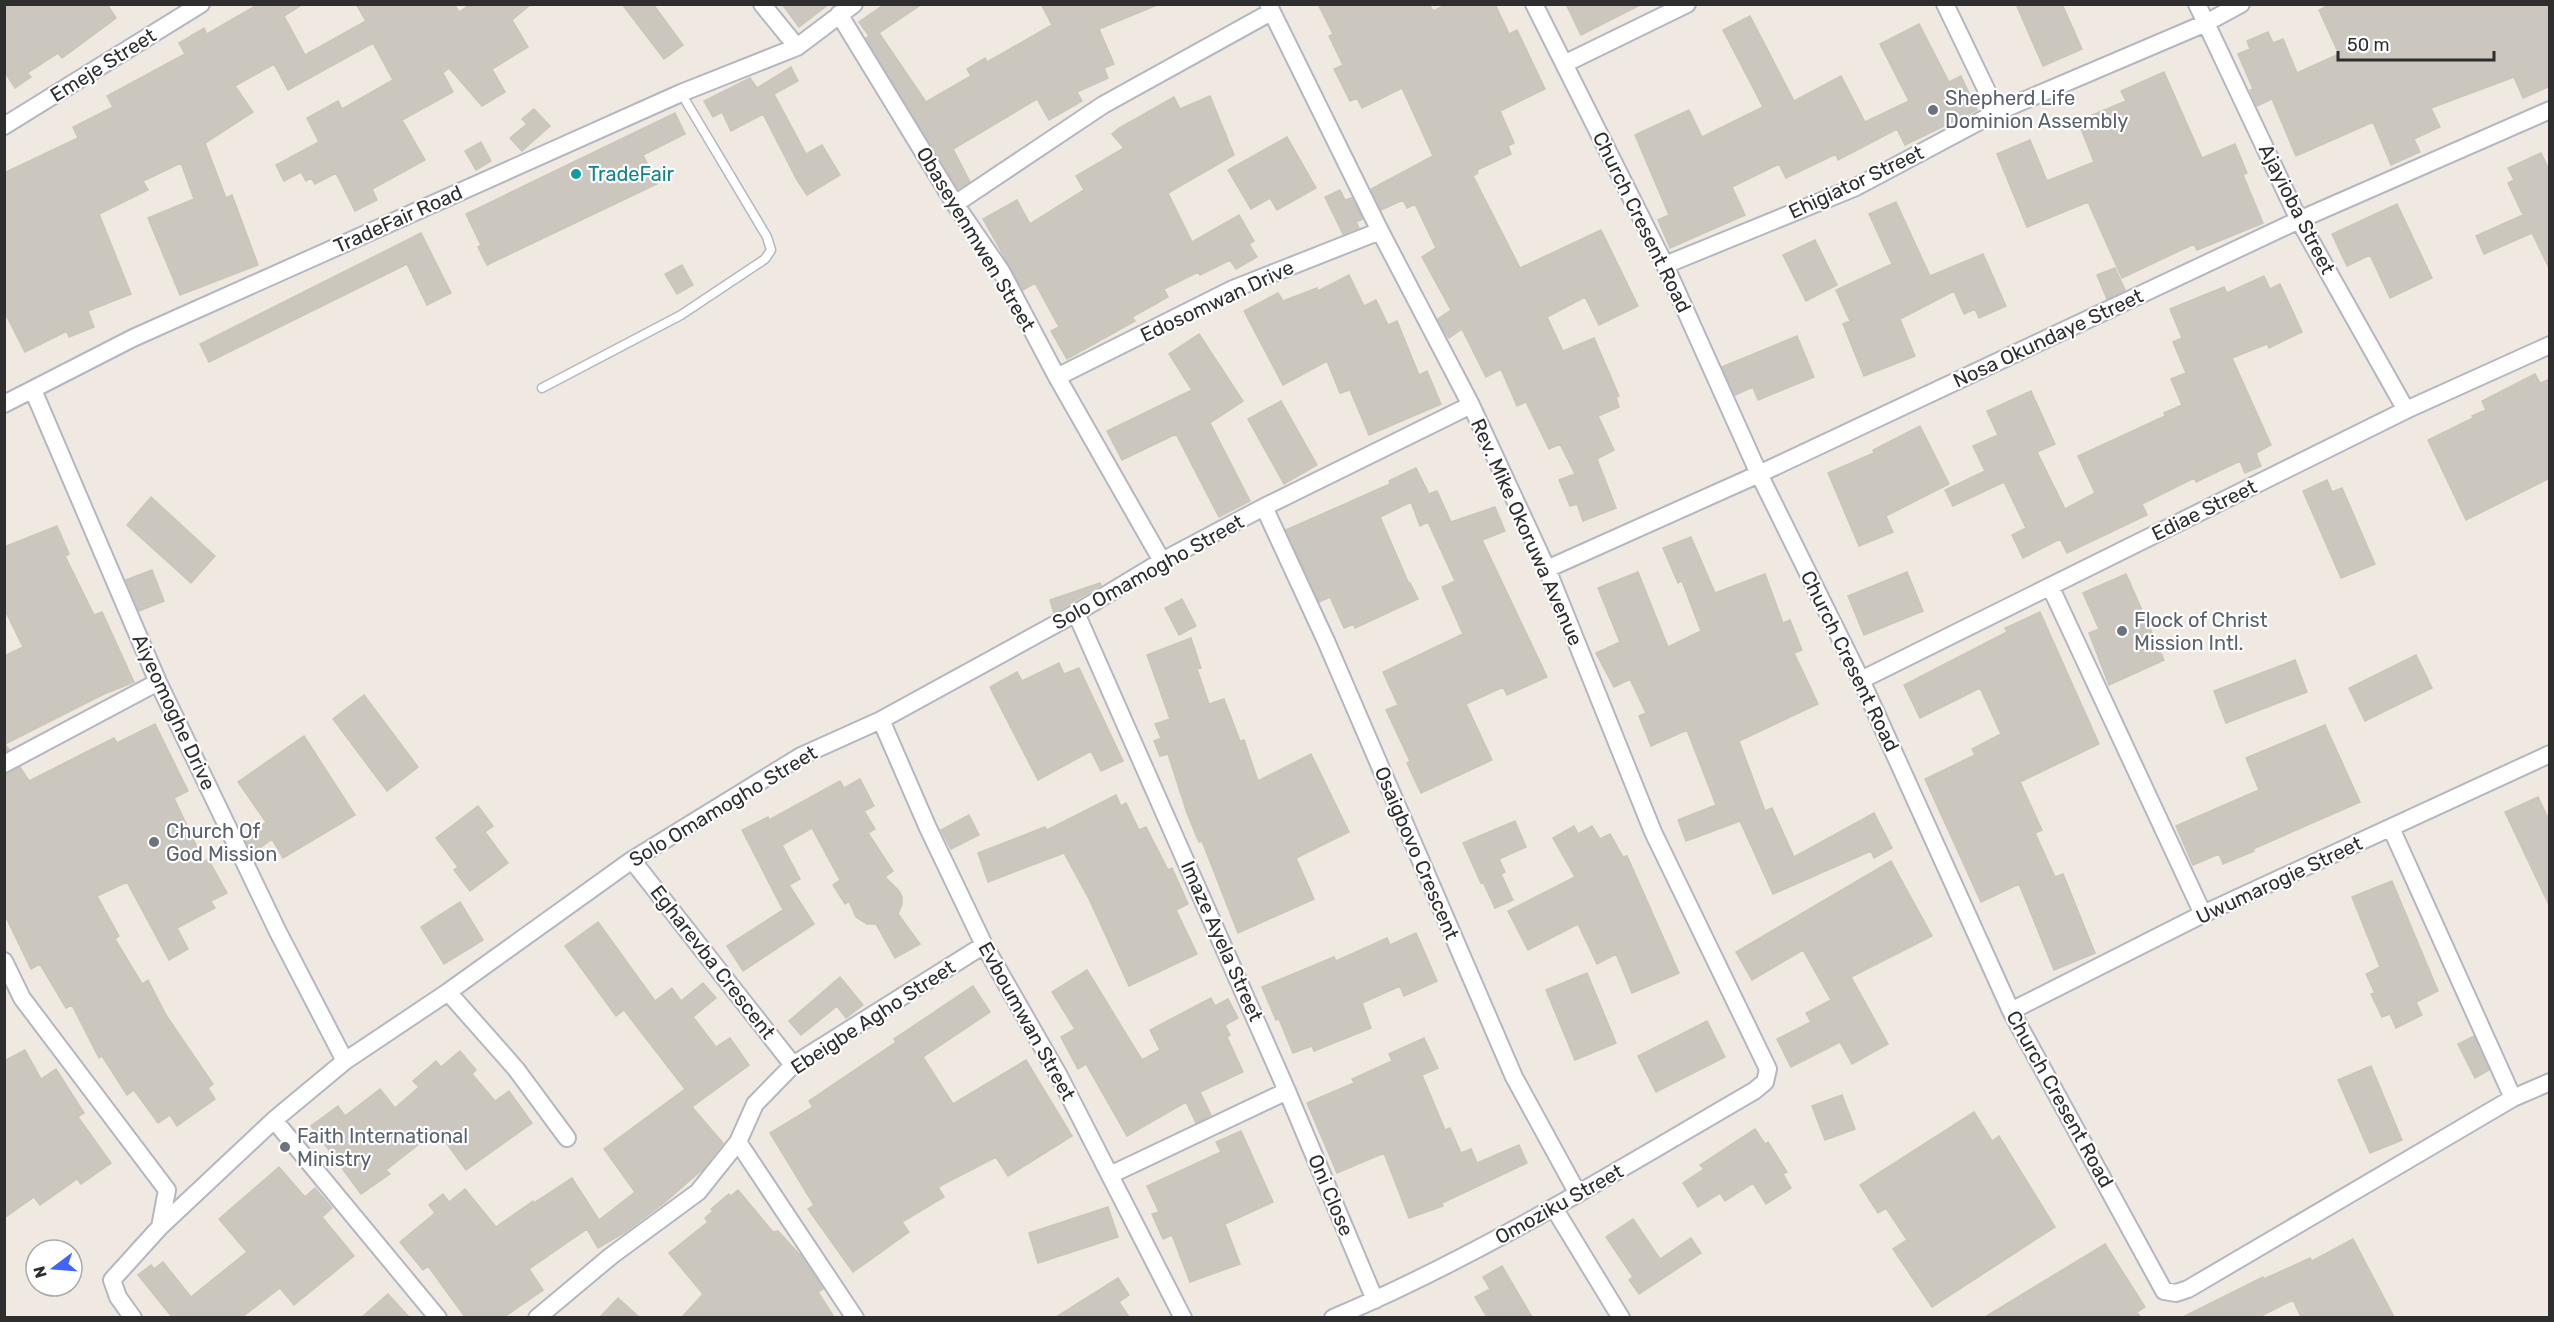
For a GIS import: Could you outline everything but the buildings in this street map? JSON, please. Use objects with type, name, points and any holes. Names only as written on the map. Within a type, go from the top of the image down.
[{"type":"street","name":"Emeje Street","points":[[4,126],[201,4]]},
{"type":"street","points":[[762,4],[797,46]]},
{"type":"street","name":"TradeFair Road","points":[[4,404],[133,338],[681,93],[797,46],[854,4]]},
{"type":"street","name":"Church Cresent Road","points":[[1534,4],[1665,265],[1759,474],[1862,680],[2011,1011],[2164,1291],[2176,1293],[2188,1289],[2513,1098]]},
{"type":"street","points":[[1564,64],[1687,4]]},
{"type":"street","points":[[1945,4],[1997,112]]},
{"type":"street","name":"Ajayioba Street","points":[[2197,4],[2299,220],[2406,410]]},
{"type":"street","name":"Ehigiator Street","points":[[1665,265],[1856,187],[1997,112],[2206,23],[2241,4]]},
{"type":"street","points":[[955,204],[1103,105],[1269,8]]},
{"type":"street","name":"Rev. Mike Okoruwa Avenue","points":[[1269,8],[1380,231],[1471,405],[1547,569],[1653,832],[1768,1069]]},
{"type":"street","name":"Obaseyenmwen Street","points":[[839,14],[955,204],[1001,271],[1057,378],[1162,561]]},
{"type":"street","name":"Nosa Okundaye Street","points":[[1547,569],[1759,474],[2299,220],[2550,110]]},
{"type":"street","name":"Edosomwan Drive","points":[[1057,378],[1233,289],[1380,231]]},
{"type":"street","name":"Ediae Street","points":[[1862,680],[2406,410],[2550,345]]},
{"type":"street","name":"Aiyeomoghe Drive","points":[[33,390],[158,682],[278,932],[345,1061]]},
{"type":"street","name":"Solo Omamogho Street","points":[[133,1317],[118,1297],[112,1280],[160,1227],[274,1120],[345,1061],[448,992],[632,860],[801,756],[881,720],[1076,613],[1162,561],[1264,507],[1471,405]]},
{"type":"street","name":"Osaigbovo Crescent","points":[[1264,507],[1326,641],[1514,1077],[1578,1194]]},
{"type":"street","points":[[2050,586],[2203,914]]},
{"type":"street","name":"Imaze Ayela Street","points":[[1076,613],[1287,1091]]},
{"type":"street","points":[[4,764],[158,682]]},
{"type":"street","name":"Evboumwan Street","points":[[881,720],[928,828],[984,945],[1058,1074],[1183,1317]]},
{"type":"street","name":"Uwumarogie Street","points":[[2011,1011],[2203,914],[2550,754]]},
{"type":"street","points":[[2391,828],[2513,1098],[2550,1082]]},
{"type":"street","name":"Egharevba Crescent","points":[[632,860],[793,1065]]},
{"type":"street","name":"Ebeigbe Agho Street","points":[[537,1317],[611,1257],[698,1192],[738,1142],[755,1104],[793,1065],[984,945]]},
{"type":"street","points":[[4,961],[22,998],[167,1190],[160,1227]]},
{"type":"street","points":[[448,992],[516,1069],[567,1138]]},
{"type":"street","name":"Omoziku Street","points":[[1333,1317],[1375,1300],[1554,1208],[1754,1091],[1764,1082],[1768,1069]]},
{"type":"street","points":[[1110,1175],[1287,1091]]},
{"type":"street","name":"Oni Close","points":[[1287,1091],[1375,1300]]},
{"type":"street","points":[[274,1120],[438,1317]]},
{"type":"street","points":[[738,1142],[855,1317]]},
{"type":"street","points":[[1554,1208],[1621,1317]]},
{"type":"lane","points":[[542,388],[681,315],[765,259],[771,250],[768,237],[681,93]]},
{"type":"place","name":"Shepherd Life Dominion Assembly","points":[[1933,110]]},
{"type":"place","name":"TradeFair","points":[[576,174]]},
{"type":"place","name":"Flock of Christ Mission Intl.","points":[[2122,631]]},
{"type":"place","name":"Church Of God Mission","points":[[154,842]]},
{"type":"place","name":"Faith International Ministry","points":[[285,1147]]}]
